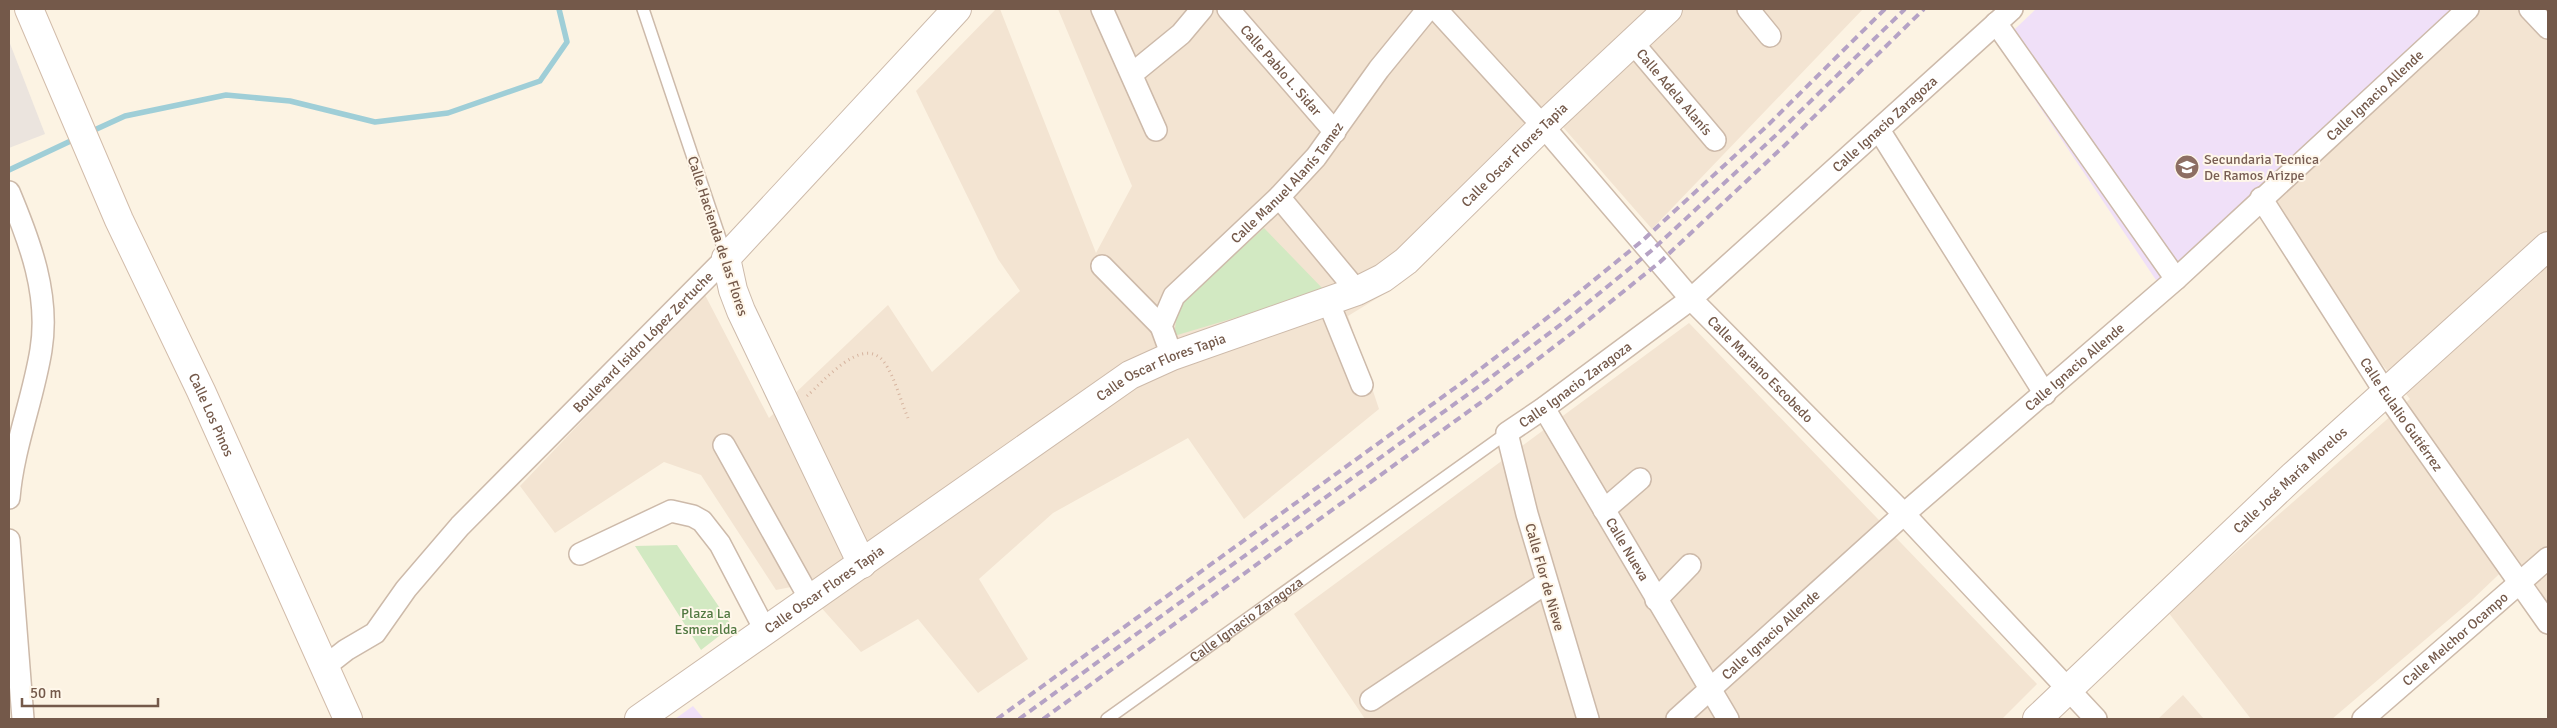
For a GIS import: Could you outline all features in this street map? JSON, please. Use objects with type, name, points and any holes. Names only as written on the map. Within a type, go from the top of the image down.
[{"type":"street","name":"Calle Los Pinos","points":[[29,9],[119,220],[201,392],[323,668],[348,719]]},
{"type":"street","name":"Boulevard Isidro López Zertuche","points":[[323,668],[346,650],[375,633],[406,589],[460,526],[726,258],[957,9]]},
{"type":"street","points":[[1102,9],[1156,130]]},
{"type":"street","points":[[1132,74],[1181,34],[1202,9]]},
{"type":"street","name":"Calle Pablo L. Sidar","points":[[1228,9],[1335,132]]},
{"type":"street","name":"Calle Manuel Alanís Tamez","points":[[1161,326],[1174,296],[1279,197],[1335,132],[1379,69],[1428,9]]},
{"type":"street","name":"Calle Mariano Escobedo","points":[[1436,9],[1543,126],[1691,298],[1904,514],[2096,719]]},
{"type":"street","name":"Calle Oscar Flores Tapia","points":[[639,719],[1130,375],[1172,356],[1357,291],[1384,278],[1406,261],[1543,126],[1668,9]]},
{"type":"street","points":[[1748,9],[1770,36]]},
{"type":"street","name":"Calle Ignacio Zaragoza","points":[[1507,433],[1544,408],[1691,298],[2012,9]]},
{"type":"street","name":"Calle Ignacio Allende","points":[[1677,719],[1904,514],[2176,279],[2261,198],[2468,9]]},
{"type":"street","points":[[2530,9],[2548,28]]},
{"type":"street","points":[[1996,23],[2176,279]]},
{"type":"street","name":"Calle Adela Alanís","points":[[1632,43],[1714,140]]},
{"type":"street","points":[[1879,130],[2045,394]]},
{"type":"street","points":[[9,192],[20,218],[40,281],[43,311],[42,348],[11,474],[9,498]]},
{"type":"street","points":[[1279,197],[1357,291]]},
{"type":"street","name":"Calle Eulalio Gutiérrez","points":[[2261,198],[2384,392],[2521,582],[2548,623]]},
{"type":"street","name":"Calle José María Morelos","points":[[2036,719],[2384,392],[2548,246]]},
{"type":"street","name":"Calle Hacienda de las Flores","points":[[726,258],[733,290],[741,311],[862,564]]},
{"type":"street","points":[[1102,266],[1161,326],[1172,356]]},
{"type":"street","points":[[1328,301],[1362,385]]},
{"type":"street","name":"Calle Nueva","points":[[1544,408],[1728,719]]},
{"type":"street","name":"Calle Flor de Nieve","points":[[1507,433],[1546,583],[1588,719]]},
{"type":"street","points":[[724,445],[810,599]]},
{"type":"street","points":[[1604,510],[1640,479]]},
{"type":"street","points":[[580,554],[671,511],[693,516],[710,530],[720,544],[764,630]]},
{"type":"street","points":[[9,540],[23,719]]},
{"type":"street","name":"Calle Melchor Ocampo","points":[[2363,719],[2548,558]]},
{"type":"street","points":[[1656,600],[1690,565]]},
{"type":"street","points":[[1371,700],[1546,583]]},
{"type":"lane","name":"Calle Hacienda de las Flores","points":[[643,9],[726,258]]},
{"type":"lane","name":"Calle Ignacio Zaragoza","points":[[1107,719],[1507,433]]},
{"type":"path","points":[[790,412],[842,365],[860,353],[869,351],[876,354],[884,363],[908,418]]},
{"type":"shaded area","points":[[996,9],[1000,9],[1096,253],[1132,186],[1058,9],[1863,9],[1652,229],[1562,126],[1384,294],[1348,316],[1379,409],[1244,519],[1188,438],[1053,513],[979,579],[1028,659],[978,693],[918,619],[861,652],[801,585],[776,590],[701,475],[664,462],[555,533],[520,486],[704,293],[769,418],[888,305],[932,372],[1020,291],[998,259],[916,91]]},
{"type":"shaded area","name":"Secundaria Tecnica De Ramos Arizpe","points":[[2036,9],[2463,9],[2162,289],[1998,45]]},
{"type":"shaded area","points":[[2477,9],[2548,9],[2548,604],[2516,558],[2473,599],[2332,719],[2251,719],[2168,612],[2410,399],[2254,206]]},
{"type":"shaded area","points":[[9,41],[45,134],[9,148]]},
{"type":"shaded area","points":[[1689,323],[2037,684],[2002,719],[1365,719],[1294,614]]},
{"type":"shaded area","points":[[2183,695],[2204,719],[2158,719]]},
{"type":"shaded area","points":[[693,706],[704,719],[675,719]]},
{"type":"green space","points":[[1264,228],[1325,291],[1174,336],[1178,305]]},
{"type":"green space","name":"Plaza La Esmeralda","points":[[677,545],[732,626],[701,650],[635,546]]},
{"type":"waterway","points":[[90,132],[125,116],[226,95],[290,101],[375,122],[448,113],[540,81],[567,42],[559,9]]},
{"type":"waterway","points":[[9,170],[77,138]]},
{"type":"railway","points":[[997,719],[1470,377],[1556,311],[1642,241],[1766,127],[1885,9]]},
{"type":"railway","points":[[1019,719],[1478,387],[1564,322],[1651,251],[1775,136],[1905,9]]},
{"type":"railway","points":[[1043,719],[1487,398],[1572,333],[1660,262],[1785,145],[1924,9]]},
{"type":"place","name":"Secundaria Tecnica De Ramos Arizpe","points":[[2187,167]]}]
